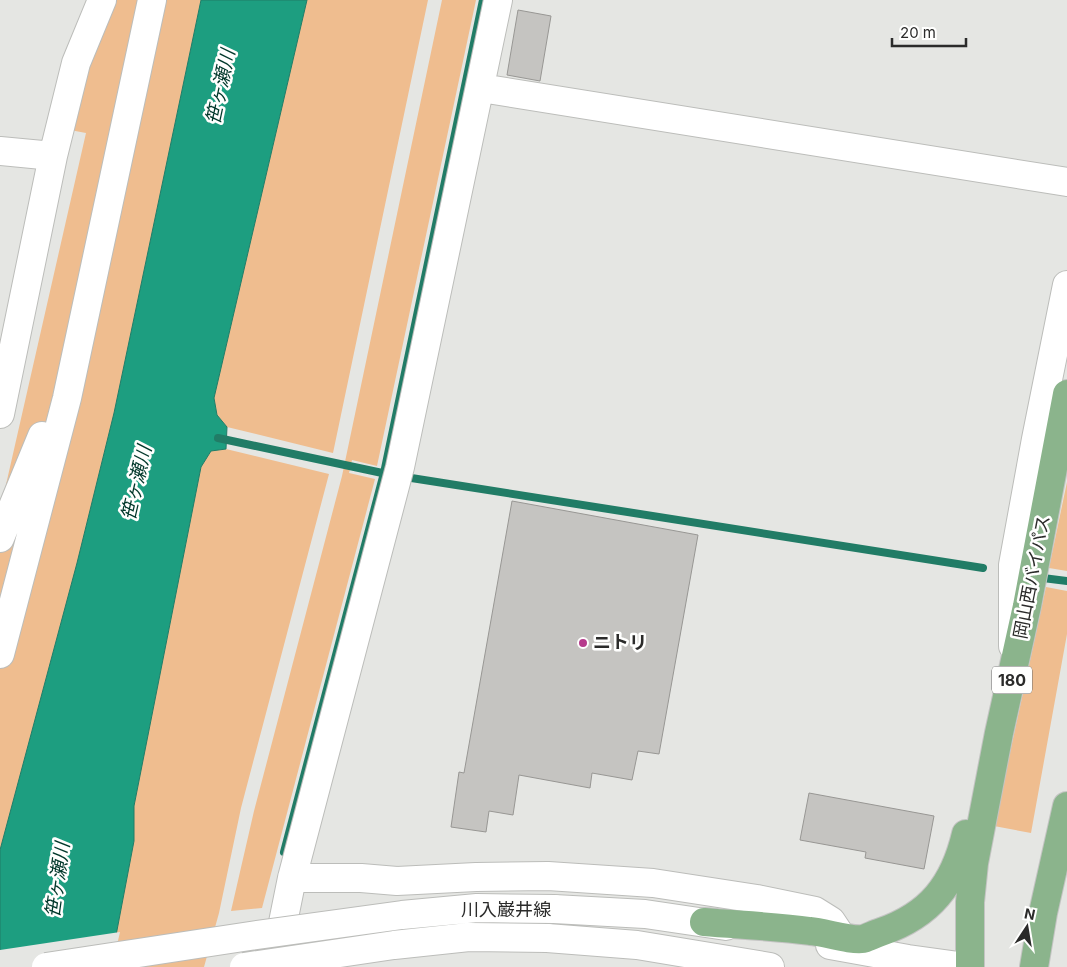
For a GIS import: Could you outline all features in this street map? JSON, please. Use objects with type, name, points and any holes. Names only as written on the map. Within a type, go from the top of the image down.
[{"type":"highway","name":"岡山西バイパス","points":[[968,967],[970,902],[974,862],[1013,675],[1067,394]]},
{"type":"highway","points":[[704,922],[810,931],[851,938],[894,928],[915,917],[932,903],[943,888],[961,855],[978,779],[1000,733]]},
{"type":"highway","points":[[1034,967],[1041,923],[1067,806]]},
{"type":"street","points":[[0,654],[67,398],[152,0]]},
{"type":"street","points":[[274,967],[292,878],[400,467],[498,0]]},
{"type":"street","points":[[1,408],[53,156],[92,7]]},
{"type":"street","points":[[481,88],[1067,182]]},
{"type":"street","points":[[0,151],[53,156]]},
{"type":"street","points":[[1013,675],[1013,565],[1067,285]]},
{"type":"street","points":[[0,538],[51,416],[67,398]]},
{"type":"street","points":[[292,878],[362,878],[397,881],[548,876],[653,884],[757,899],[814,911],[831,921],[851,938],[936,952],[968,967]]},
{"type":"street","name":"川入巌井線","points":[[46,967],[402,915],[477,908],[554,909],[646,914],[704,922],[908,959],[968,967]]},
{"type":"street","name":"川入巌井線","points":[[244,967],[394,945],[460,938],[548,938],[636,945],[770,967]]},
{"type":"shaded area","points":[[114,0],[201,0],[114,413],[77,563],[0,850],[0,511],[86,133],[70,130],[87,65]]},
{"type":"shaded area","points":[[307,0],[428,0],[333,453],[227,427],[217,415],[214,398]]},
{"type":"shaded area","points":[[442,0],[476,0],[377,466],[352,460],[349,473],[375,479],[262,908],[231,911],[254,811],[342,476]]},
{"type":"shaded area","points":[[226,449],[329,474],[241,808],[219,913],[204,967],[110,967],[134,841],[134,806],[201,467],[211,451]]},
{"type":"shaded area","points":[[1067,482],[1067,571],[1049,568]]},
{"type":"shaded area","points":[[1046,587],[1067,591],[1067,634],[1031,833],[994,826]]},
{"type":"water","name":"笹ヶ瀬川","points":[[201,0],[307,0],[214,398],[217,415],[227,427],[226,449],[211,451],[201,467],[134,806],[134,841],[110,967],[0,967],[0,850],[77,563],[114,413]]},
{"type":"pier","points":[[120,932],[112,967],[0,967],[0,950]]},
{"type":"building","points":[[518,10],[551,16],[540,81],[507,75]]},
{"type":"building","name":"ニトリ","points":[[512,501],[698,535],[659,754],[638,751],[632,780],[592,773],[590,788],[519,775],[513,815],[489,811],[486,832],[451,827],[459,772],[464,773]]},
{"type":"building","points":[[809,793],[934,816],[924,869],[865,858],[866,852],[800,840]]},
{"type":"waterway","points":[[284,852],[384,473],[483,0]]},
{"type":"waterway","points":[[218,438],[387,474]]},
{"type":"waterway","points":[[405,477],[983,568]]},
{"type":"waterway","points":[[1043,578],[1067,581]]},
{"type":"place","name":"ニトリ","points":[[583,643]]}]
